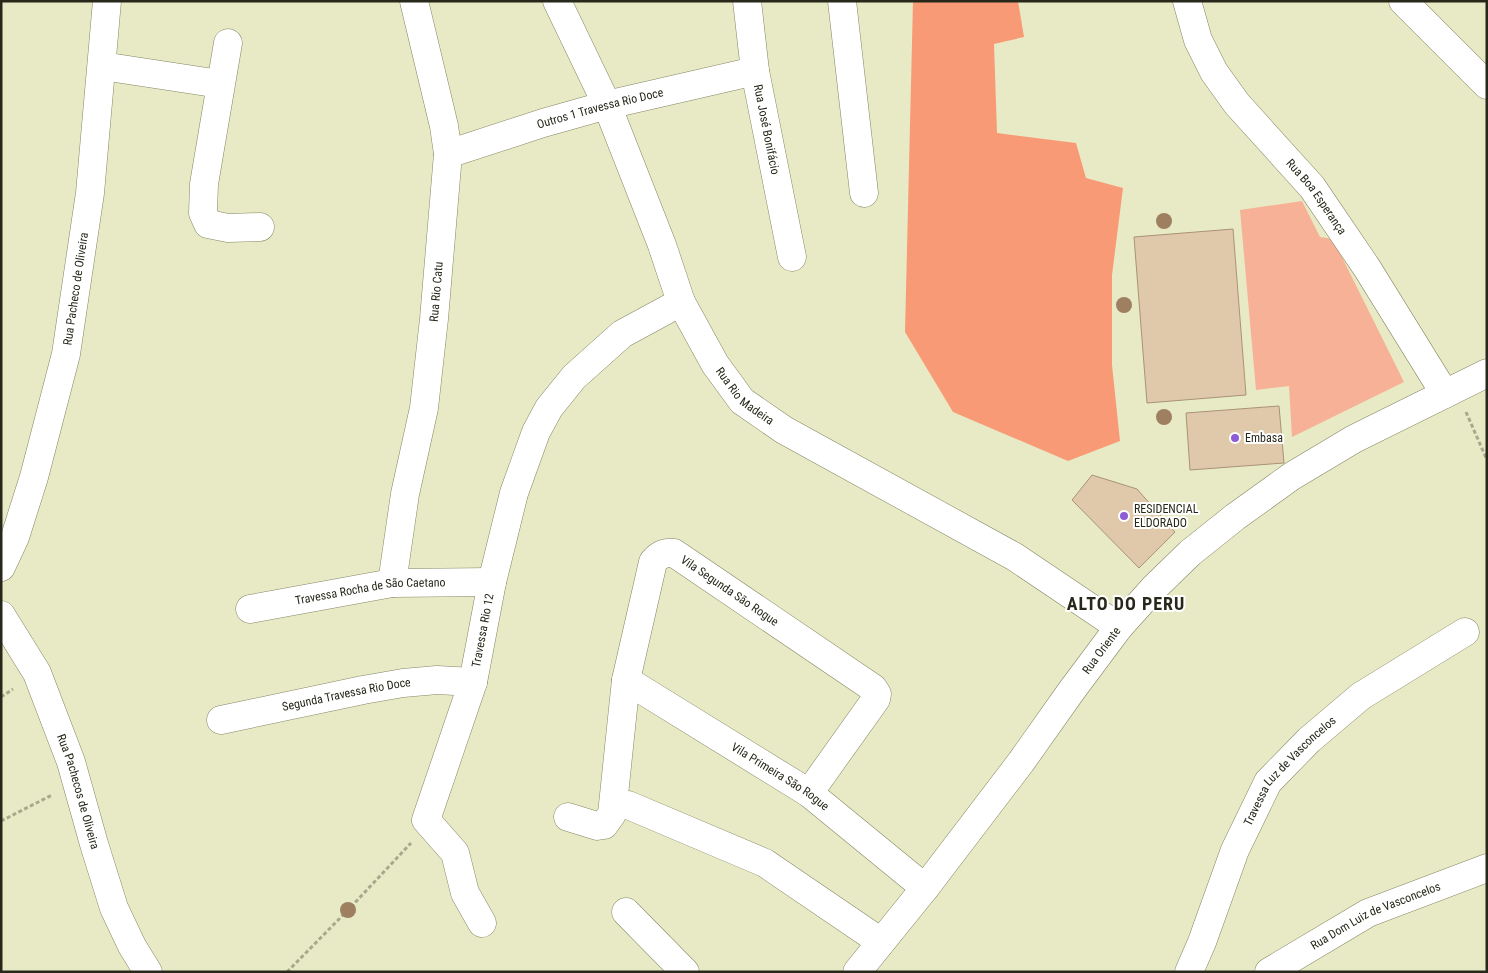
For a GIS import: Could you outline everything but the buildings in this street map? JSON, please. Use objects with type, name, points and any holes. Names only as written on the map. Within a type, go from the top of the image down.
[{"type":"street","name":"Rua Pacheco de Oliveira","points":[[1,567],[15,537],[34,477],[66,354],[90,193],[107,1]]},
{"type":"street","name":"Rua Rio Catu","points":[[392,583],[406,494],[424,408],[434,319],[448,154],[444,126],[414,1]]},
{"type":"street","name":"Rua Rio Madeira","points":[[557,1],[607,105],[662,245],[681,302],[715,364],[742,401],[784,430],[1015,557],[1119,627]]},
{"type":"street","name":"Rua José Bonifácio","points":[[747,1],[755,70],[792,257]]},
{"type":"street","points":[[842,1],[864,192]]},
{"type":"street","name":"Rua Boa Esperança","points":[[1187,1],[1198,40],[1214,72],[1237,104],[1312,187],[1451,392]]},
{"type":"street","points":[[1403,1],[1487,85]]},
{"type":"street","points":[[228,43],[204,184],[203,213],[208,224],[228,228],[260,227]]},
{"type":"street","points":[[102,66],[220,84]]},
{"type":"street","name":"Outros 1 Travessa Rio Doce","points":[[448,154],[543,123],[607,105],[755,70]]},
{"type":"street","name":"Travessa Rio 12","points":[[426,820],[473,682],[492,582],[514,493],[536,432],[549,408],[574,377],[622,334],[681,302]]},
{"type":"street","name":"Rua Oriente","points":[[856,972],[925,888],[1021,762],[1119,627],[1154,588],[1190,554],[1235,517],[1292,476],[1354,438],[1487,373]]},
{"type":"street","name":"Vila Segunda São Rogue","points":[[568,817],[597,826],[604,825],[612,814],[626,680],[653,562],[665,552],[674,553],[873,688],[877,694],[876,699],[809,793]]},
{"type":"street","name":"Travessa Rocha de São Caetano","points":[[250,609],[392,583],[492,582]]},
{"type":"street","name":"Rua Pachecos de Oliveira","points":[[1,615],[37,673],[71,762],[114,908],[132,946],[148,972]]},
{"type":"street","name":"Travessa Luz de Vasconcelos","points":[[1190,972],[1235,850],[1268,782],[1309,740],[1361,696],[1465,632]]},
{"type":"street","name":"Segunda Travessa Rio Doce","points":[[221,720],[403,683],[437,680],[473,682]]},
{"type":"street","name":"Vila Primeira São Rogue","points":[[626,680],[809,793],[925,888]]},
{"type":"street","points":[[628,805],[765,863],[881,942]]},
{"type":"street","points":[[426,820],[455,853],[465,893],[482,923]]},
{"type":"street","name":"Rua Dom Luiz de Vasconcelos","points":[[1269,972],[1368,913],[1487,868]]},
{"type":"street","points":[[626,912],[685,972]]},
{"type":"path","points":[[1451,392],[1487,460]]},
{"type":"path","points":[[1,821],[59,792]]},
{"type":"path","points":[[287,972],[410,845],[426,820]]},
{"type":"shaded area","points":[[913,1],[1018,1],[1024,37],[994,44],[997,133],[1076,143],[1086,178],[1123,188],[1112,275],[1112,365],[1120,441],[1068,461],[953,412],[905,332]]},
{"type":"shaded area","points":[[1302,201],[1320,237],[1333,239],[1404,382],[1292,437],[1289,386],[1256,390],[1240,210]]},
{"type":"place","name":"Embasa","points":[[1235,438]]},
{"type":"place","name":"RESIDENCIAL ELDORADO","points":[[1124,516]]},
{"type":"district","name":"ALTO DO PERU","points":[[1126,604]]}]
